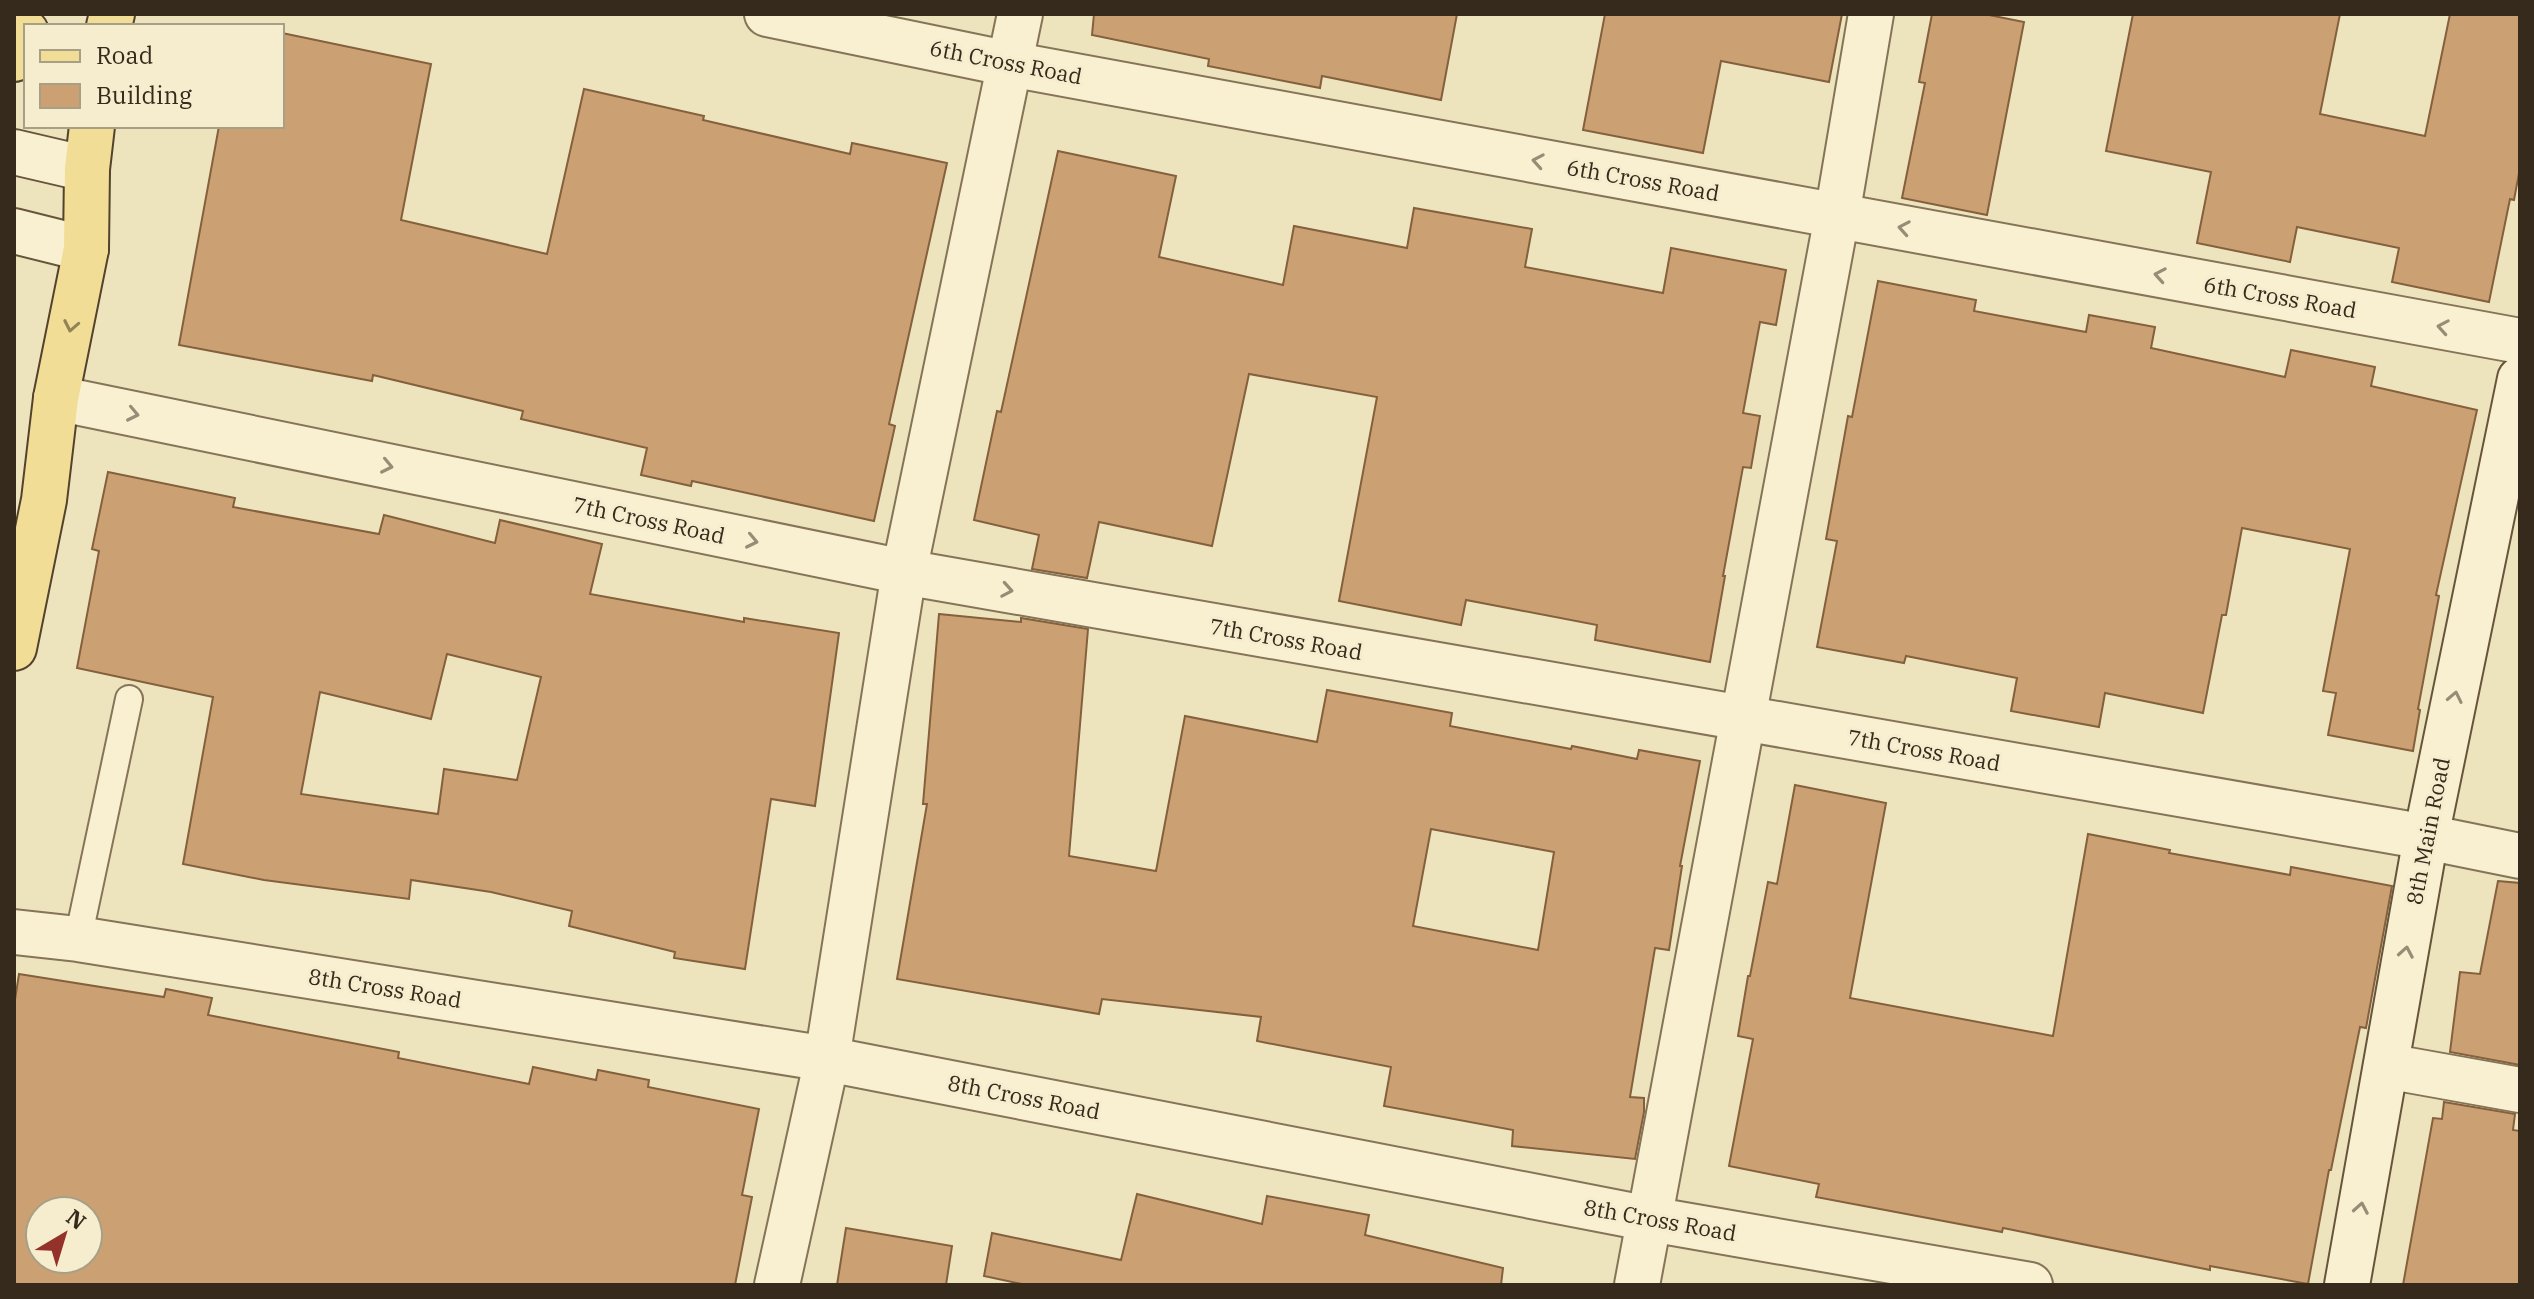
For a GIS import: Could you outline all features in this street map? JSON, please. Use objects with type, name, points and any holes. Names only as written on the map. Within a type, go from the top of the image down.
[{"type":"main road","points":[[14,59],[24,36]]},
{"type":"main road","points":[[14,648],[44,500],[56,398],[86,249],[87,169],[92,128]]},
{"type":"street","name":"6th Cross Road","points":[[767,14],[1010,64],[2520,341]]},
{"type":"street","points":[[777,1285],[827,1059],[904,572],[1020,14]]},
{"type":"street","points":[[1637,1285],[1837,216],[1871,14]]},
{"type":"street","points":[[14,152],[87,169]]},
{"type":"street","points":[[14,231],[86,249]]},
{"type":"street","name":"8th Main Road","points":[[2347,1285],[2426,837],[2520,379]]},
{"type":"street","name":"7th Cross Road","points":[[56,398],[904,572],[2426,837],[2520,856]]},
{"type":"street","name":"8th Cross Road","points":[[14,932],[78,939],[827,1059],[1650,1219],[2030,1285]]},
{"type":"street","points":[[2386,1066],[2520,1090]]},
{"type":"lane","points":[[78,939],[129,699]]},
{"type":"building","points":[[1094,14],[1457,14],[1441,100],[1322,76],[1320,88],[1208,66],[1209,59],[1092,35]]},
{"type":"building","points":[[1605,14],[1842,14],[1829,82],[1721,61],[1703,153],[1583,130]]},
{"type":"building","points":[[1932,14],[1984,14],[2024,22],[1987,215],[1902,198],[1925,83],[1919,82]]},
{"type":"building","points":[[2133,14],[2340,14],[2320,114],[2425,136],[2450,14],[2520,14],[2520,168],[2514,200],[2510,199],[2489,302],[2392,282],[2399,248],[2297,227],[2290,262],[2197,243],[2211,172],[2106,151]]},
{"type":"building","points":[[284,33],[431,64],[401,220],[547,254],[584,89],[850,154],[852,143],[947,163],[889,424],[895,426],[874,521],[692,481],[691,486],[641,475],[647,448],[521,419],[523,411],[373,375],[372,381],[179,345],[219,128],[284,128]]},
{"type":"building","points":[[1058,151],[1176,176],[1159,257],[1283,285],[1294,226],[1407,248],[1414,208],[1532,229],[1525,267],[1663,293],[1671,248],[1786,270],[1776,325],[1760,322],[1743,413],[1760,416],[1751,468],[1743,467],[1710,662],[1595,640],[1597,625],[1466,600],[1461,625],[1339,601],[1377,397],[1249,374],[1212,546],[1099,522],[1087,578],[1032,569],[1039,535],[974,520]]},
{"type":"building","points":[[1878,281],[1976,300],[1974,311],[2086,332],[2089,315],[2155,327],[2151,348],[2285,377],[2291,350],[2375,367],[2371,386],[2477,410],[2436,595],[2439,596],[2413,751],[2328,735],[2336,693],[2323,691],[2350,549],[2242,528],[2203,713],[2105,693],[2099,727],[2011,711],[2017,678],[1906,656],[1904,663],[1817,647],[1837,541],[1826,539],[1848,416],[1852,417]]},
{"type":"building","points":[[108,472],[235,498],[233,507],[379,534],[384,515],[495,543],[500,520],[602,544],[590,594],[744,622],[744,618],[839,633],[815,806],[771,799],[745,969],[674,958],[675,952],[569,926],[572,911],[491,892],[411,880],[409,899],[264,880],[183,864],[213,697],[77,668],[99,551],[92,549]],"holes":[[[447,654],[541,677],[517,780],[444,769],[438,814],[301,794],[320,692],[431,719]]]},
{"type":"building","points":[[939,614],[1021,622],[1021,618],[1088,629],[1069,856],[1156,871],[1185,716],[1317,742],[1327,690],[1452,713],[1450,726],[1637,759],[1639,750],[1700,761],[1680,866],[1669,950],[1655,948],[1630,1097],[1644,1098],[1635,1159],[1512,1146],[1513,1130],[1384,1106],[1391,1067],[1257,1041],[1261,1017],[1102,999],[1099,1014],[897,979],[927,804],[923,804]],"holes":[[[1431,829],[1554,852],[1538,950],[1413,926]]]},
{"type":"building","points":[[1795,785],[1886,803],[1850,998],[2053,1036],[2088,834],[2170,850],[2169,853],[2290,875],[2291,867],[2392,886],[2366,1028],[2360,1027],[2308,1284],[2210,1266],[2210,1270],[2003,1228],[2002,1232],[1816,1197],[1819,1184],[1729,1166],[1753,1039],[1738,1036],[1748,976],[1768,882],[1777,884]]},
{"type":"building","points":[[2498,881],[2520,883],[2520,1065],[2450,1052],[2460,972],[2480,974]]},
{"type":"building","points":[[19,974],[164,997],[166,989],[212,998],[208,1015],[399,1052],[398,1058],[529,1084],[533,1067],[596,1080],[598,1070],[649,1080],[648,1087],[759,1109],[742,1195],[752,1197],[735,1285],[14,1285],[14,1006]]},
{"type":"building","points":[[2444,1102],[2515,1114],[2513,1130],[2520,1131],[2520,1285],[2403,1285],[2433,1118],[2442,1119]]},
{"type":"building","points":[[1137,1194],[1262,1224],[1267,1196],[1369,1215],[1365,1235],[1503,1268],[1501,1285],[1026,1285],[984,1276],[992,1233],[1121,1260]]},
{"type":"building","points":[[846,1228],[952,1246],[946,1285],[837,1285]]}]
